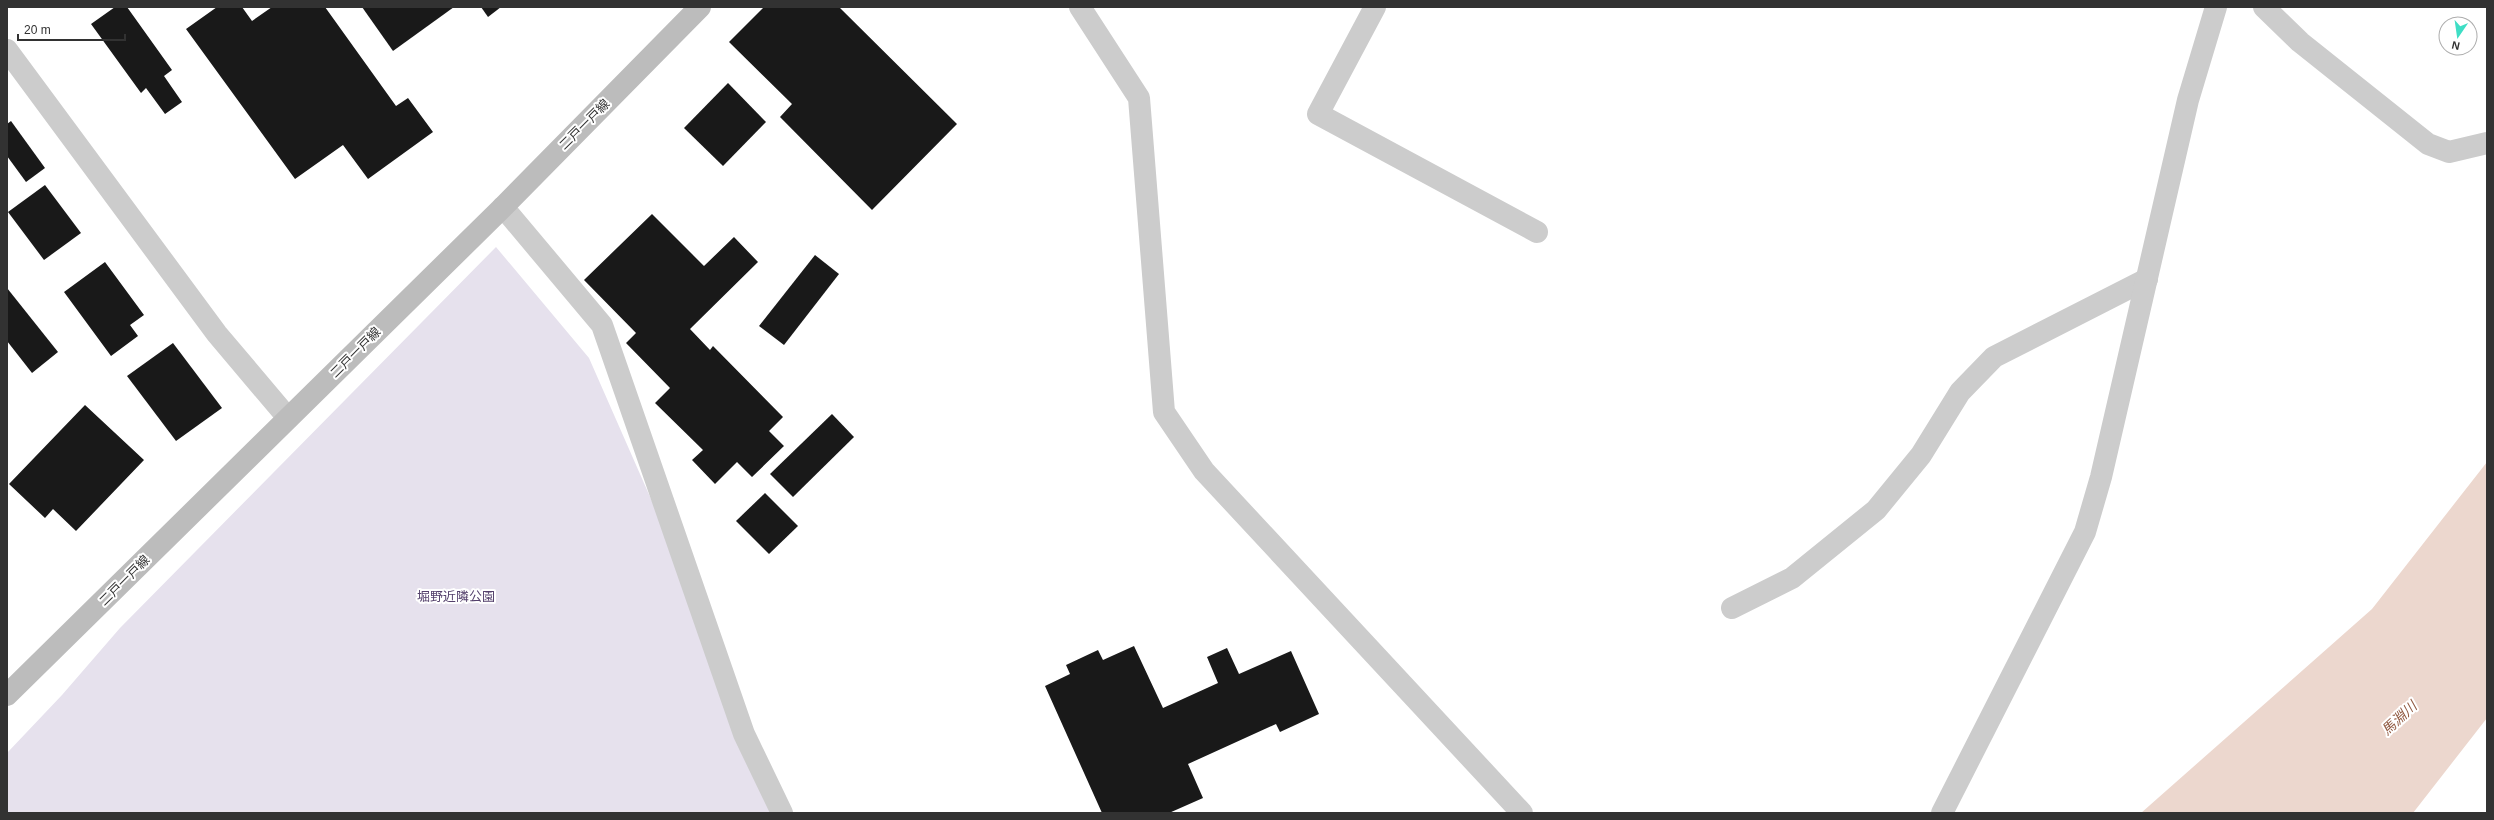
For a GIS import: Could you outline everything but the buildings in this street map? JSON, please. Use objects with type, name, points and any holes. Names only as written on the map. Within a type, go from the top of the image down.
[{"type":"main road","name":"二戸一戸線","points":[[7,695],[503,207],[700,7]]},
{"type":"street","points":[[1080,7],[1139,98],[1164,412],[1204,470],[1522,813]]},
{"type":"street","points":[[1375,7],[1318,114],[1537,232]]},
{"type":"street","points":[[1942,813],[2085,532],[2102,477],[2188,100],[2216,7]]},
{"type":"street","points":[[2264,7],[2300,42],[2428,144],[2449,152],[2487,143]]},
{"type":"street","points":[[7,50],[217,334],[288,418]]},
{"type":"street","points":[[503,207],[602,325],[744,734],[782,813]]},
{"type":"street","points":[[1732,608],[1792,578],[1876,510],[1920,455],[1960,392],[1994,357],[2147,279]]},
{"type":"green space","name":"堀野近隣公園","points":[[496,247],[589,358],[789,813],[7,813],[7,753],[62,695],[120,628]]},
{"type":"water","name":"馬淵川","points":[[2487,462],[2487,718],[2413,813],[2141,813],[2372,609]]}]
